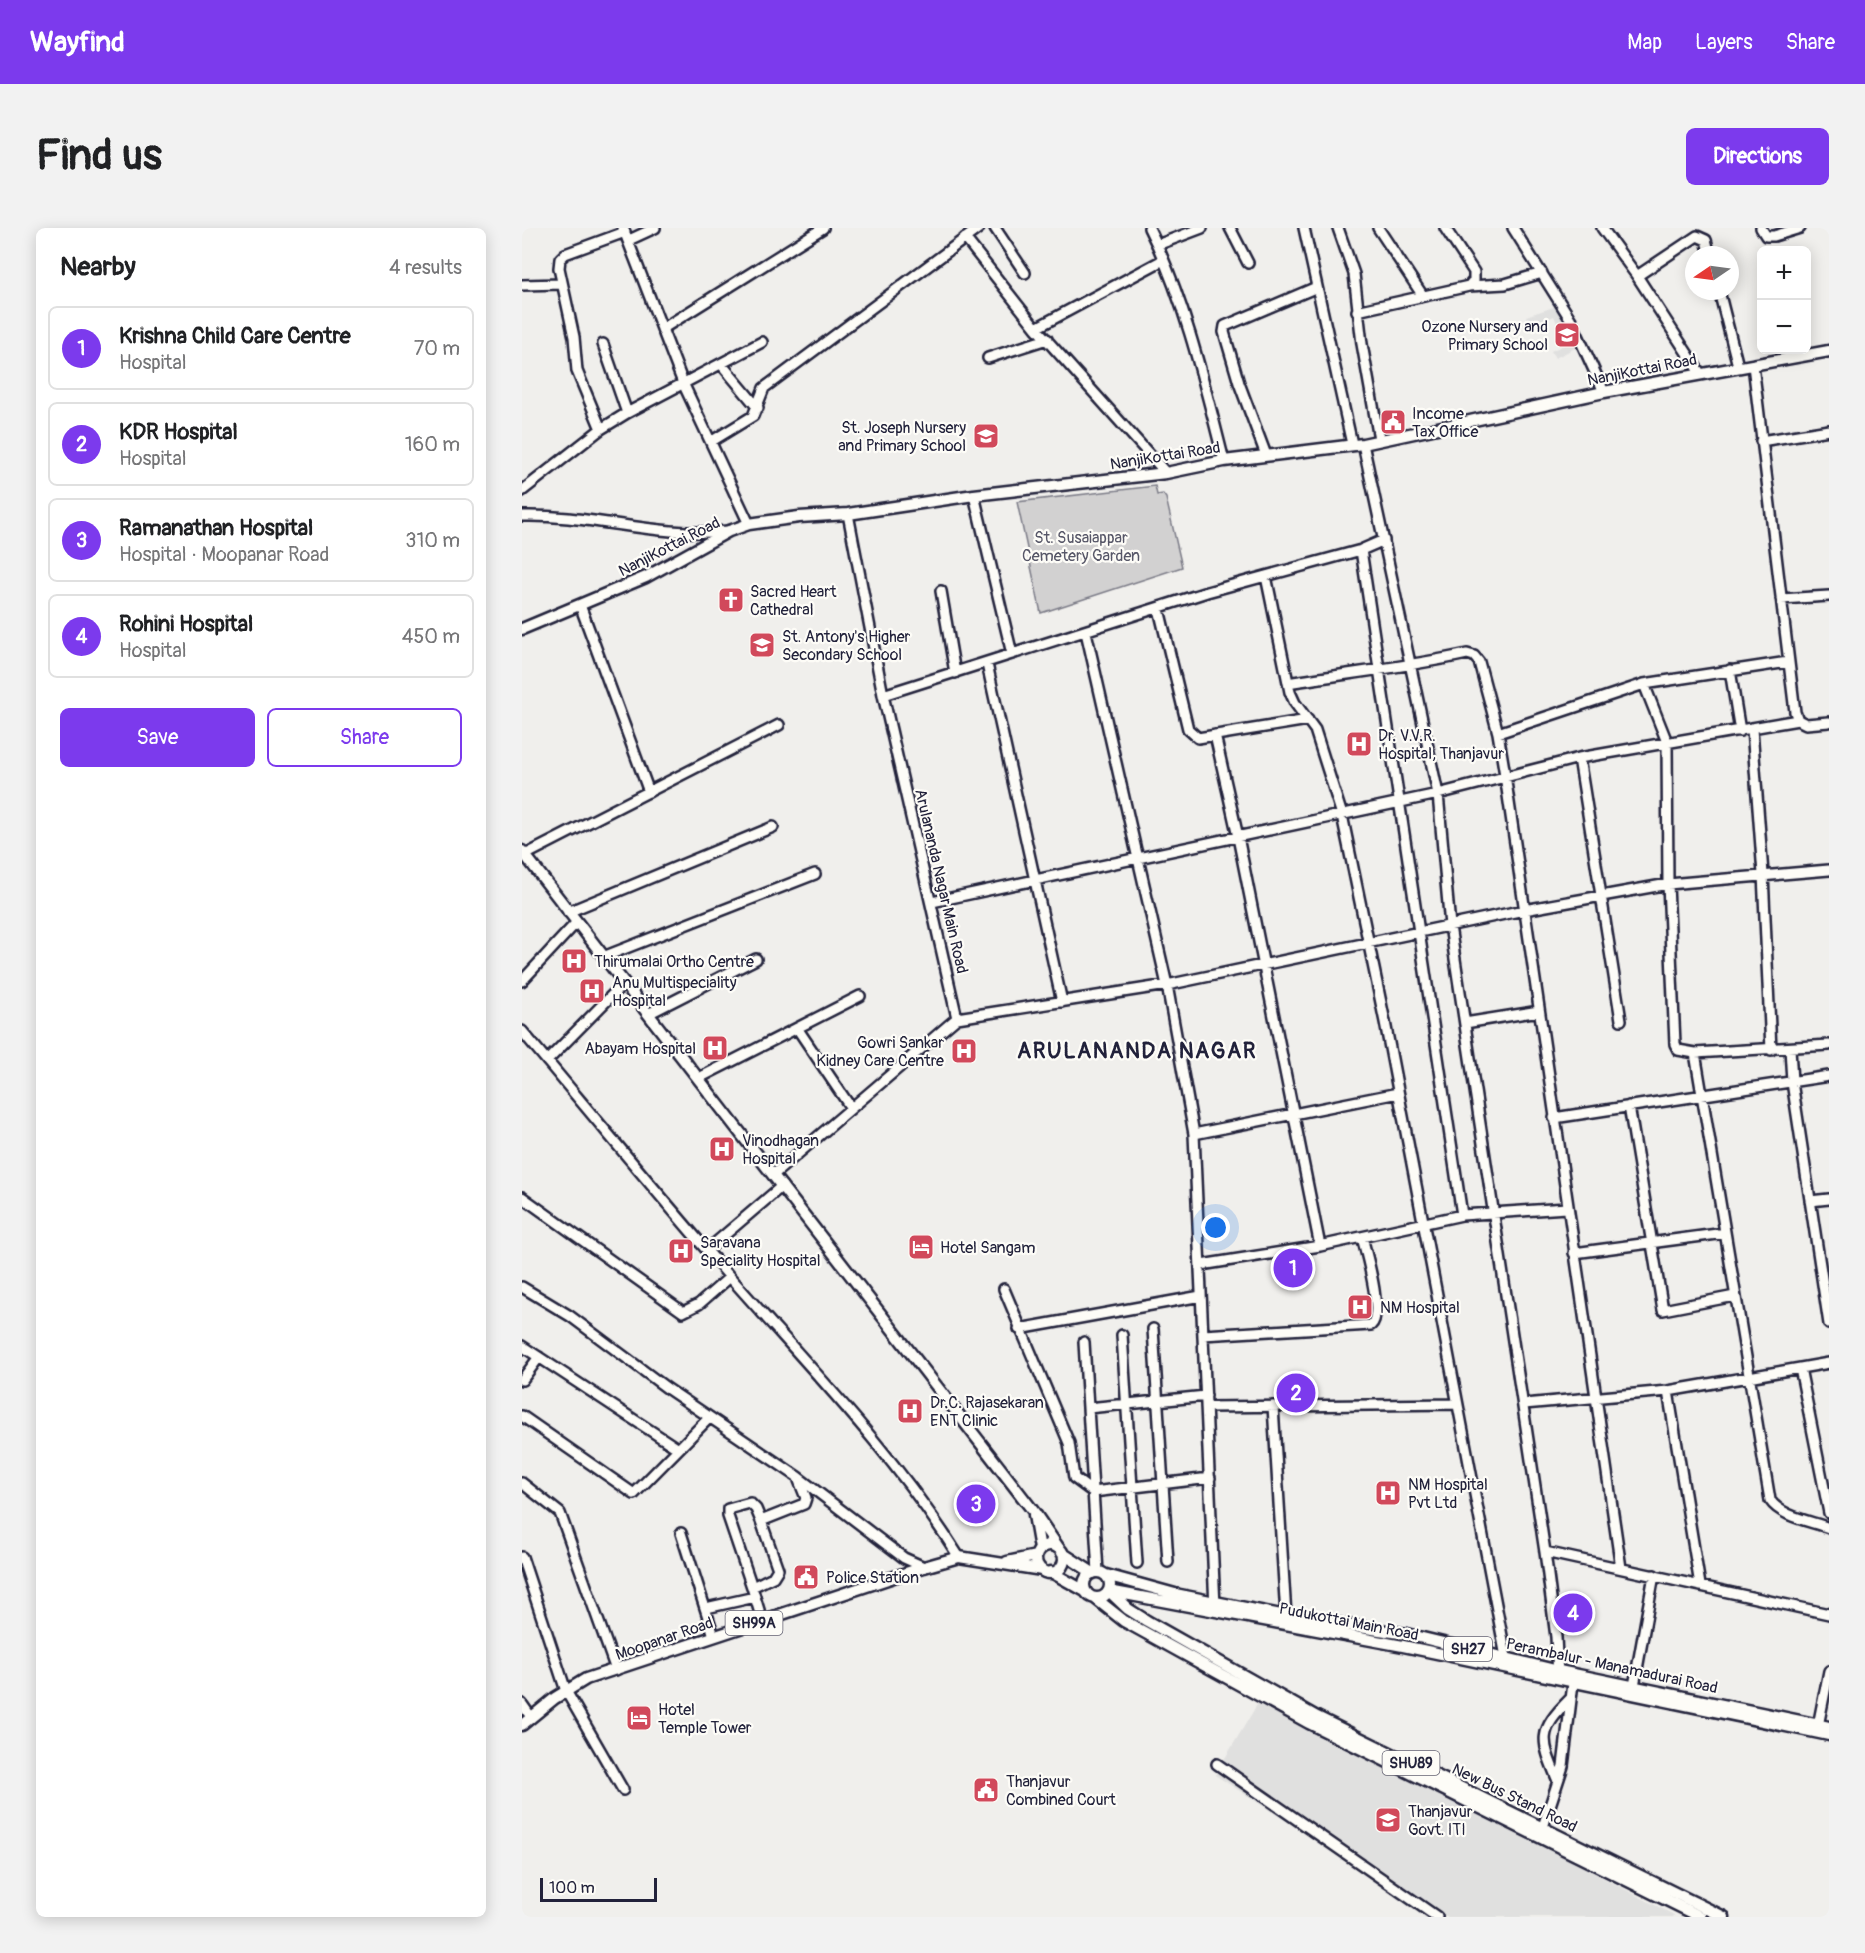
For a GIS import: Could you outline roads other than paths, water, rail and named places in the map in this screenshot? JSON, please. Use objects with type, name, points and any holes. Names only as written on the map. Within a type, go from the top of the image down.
[{"type":"main road","name":"NanjiKottai Road","points":[[522,629],[646,577],[729,531],[749,525],[799,517],[848,514],[974,495],[1166,473],[1224,461],[1357,444],[1700,373],[1829,351]]},
{"type":"main road","points":[[524,853],[782,1186],[833,1256],[1034,1512],[1060,1550],[1062,1566],[1047,1571],[1037,1564],[1034,1512]]},
{"type":"main road","points":[[1038,1552],[1051,1545],[1060,1550]]},
{"type":"main road","name":"Perambalur - Manamadurai Road","points":[[1060,1550],[1099,1573],[1215,1606],[1406,1634],[1506,1657],[1558,1676],[1634,1686],[1687,1701]]},
{"type":"main road","name":"Moopanar Road","points":[[998,1564],[1038,1552]]},
{"type":"main road","name":"Moopanar Road","points":[[522,1725],[566,1691],[586,1680],[924,1566],[959,1557],[1047,1571]]},
{"type":"main road","name":"SHU89","points":[[1047,1571],[1095,1598]]},
{"type":"main road","points":[[1085,1591],[1084,1582],[1099,1573],[1110,1583],[1109,1591],[1103,1597],[1095,1598]]},
{"type":"main road","name":"Pudukottai Main Road","points":[[1109,1591],[1215,1606],[1558,1676],[1573,1683],[1687,1701],[1821,1728],[1829,1736]]},
{"type":"main road","name":"New Bus Stand Road","points":[[1109,1591],[1128,1609],[1262,1687],[1543,1827],[1701,1917]]},
{"type":"main road","name":"New Bus Stand Road","points":[[1095,1598],[1124,1621],[1309,1723],[1689,1910],[1724,1917]]},
{"type":"main road","points":[[1404,1646],[1406,1634]]},
{"type":"street","points":[[601,429],[577,371],[574,337],[559,268],[560,259],[565,254],[625,233],[655,228]]},
{"type":"street","points":[[662,329],[823,228]]},
{"type":"street","points":[[712,441],[753,416],[764,388],[979,228]]},
{"type":"street","points":[[994,228],[1025,273]]},
{"type":"street","points":[[1149,228],[1163,260],[1207,395],[1224,461]]},
{"type":"street","points":[[1157,245],[1202,228]]},
{"type":"street","points":[[1230,228],[1248,263]]},
{"type":"street","points":[[1304,228],[1357,444],[1384,540],[1438,794],[1450,926],[1524,1404],[1545,1552],[1558,1676]]},
{"type":"street","points":[[1338,228],[1354,274],[1357,311],[1379,439]]},
{"type":"street","points":[[1378,228],[1423,296]]},
{"type":"street","points":[[1445,228],[1474,272],[1474,280],[1469,286]]},
{"type":"street","points":[[1513,228],[1571,320],[1604,392]]},
{"type":"street","points":[[1602,228],[1637,276],[1700,373]]},
{"type":"street","points":[[1761,228],[1766,236],[1800,228]]},
{"type":"street","points":[[625,233],[683,383],[712,441],[749,525]]},
{"type":"street","points":[[1637,276],[1701,233]]},
{"type":"street","points":[[965,238],[1036,328],[1166,473]]},
{"type":"street","points":[[1036,328],[1163,260]]},
{"type":"street","points":[[1357,311],[1469,286],[1505,284],[1542,273]]},
{"type":"street","points":[[522,285],[562,284]]},
{"type":"street","points":[[1266,455],[1239,383],[1224,332],[1225,326],[1317,287]]},
{"type":"street","points":[[1721,300],[1738,366]]},
{"type":"street","points":[[988,358],[1047,339]]},
{"type":"street","points":[[522,491],[601,429],[762,342]]},
{"type":"street","points":[[603,344],[627,413]]},
{"type":"street","points":[[722,365],[758,408]]},
{"type":"street","points":[[1753,365],[1788,662],[1798,720]]},
{"type":"street","points":[[1761,441],[1829,430]]},
{"type":"street","points":[[974,495],[1011,654]]},
{"type":"street","name":"Arulananda Nagar Main Road","points":[[848,514],[883,694],[957,1018]]},
{"type":"street","points":[[522,516],[545,515],[597,524],[701,534],[729,531]]},
{"type":"street","points":[[883,694],[987,664],[1011,654],[1266,576],[1362,550],[1384,540]]},
{"type":"street","points":[[1362,550],[1462,1215]]},
{"type":"street","points":[[1266,576],[1288,683],[1295,703],[1308,720],[1323,748],[1342,815],[1369,944],[1506,1657]]},
{"type":"street","points":[[941,591],[955,673]]},
{"type":"street","points":[[1781,598],[1829,596]]},
{"type":"street","points":[[580,605],[649,792]]},
{"type":"street","points":[[1159,609],[1188,729],[1198,738],[1308,720]]},
{"type":"street","points":[[1086,632],[1167,985],[1194,1134],[1215,1606]]},
{"type":"street","points":[[1288,683],[1379,668],[1411,666],[1467,654],[1474,656],[1479,662],[1498,732],[1505,775],[1567,1208],[1622,1568]]},
{"type":"street","points":[[1498,732],[1644,684],[1788,662]]},
{"type":"street","points":[[987,664],[1062,1002]]},
{"type":"street","points":[[1730,670],[1740,731]]},
{"type":"street","points":[[1644,684],[1667,742],[1668,884],[1675,1044],[1678,1050],[1683,1053],[1695,1053],[1829,1045]]},
{"type":"street","points":[[932,902],[1438,794],[1505,775],[1579,758],[1798,720],[1806,724],[1829,722]]},
{"type":"street","points":[[524,853],[779,725]]},
{"type":"street","points":[[1752,729],[1763,874],[1771,1050]]},
{"type":"street","points":[[1215,735],[1238,837],[1320,1246]]},
{"type":"street","points":[[1579,758],[1621,1020]]},
{"type":"street","points":[[568,912],[773,827]]},
{"type":"street","points":[[773,1175],[957,1018],[1167,985],[1524,910],[1668,884],[1829,870]]},
{"type":"street","points":[[603,957],[815,874]]},
{"type":"street","points":[[522,981],[576,923]]},
{"type":"street","points":[[648,1014],[756,960]]},
{"type":"street","points":[[547,1061],[624,983]]},
{"type":"street","points":[[699,1078],[860,996]]},
{"type":"street","points":[[1465,1023],[1539,1011]]},
{"type":"street","points":[[797,1028],[851,1108]]},
{"type":"street","points":[[522,1031],[730,1277],[798,1350],[881,1448],[959,1557]]},
{"type":"street","points":[[1790,1048],[1792,1082],[1810,1201],[1825,1272],[1829,1324]]},
{"type":"street","points":[[1695,1053],[1770,1500],[1774,1507],[1783,1512],[1829,1528]]},
{"type":"street","points":[[1554,1118],[1829,1077]]},
{"type":"street","points":[[1194,1134],[1293,1116],[1398,1093]]},
{"type":"street","points":[[1629,1106],[1663,1310],[1735,1296]]},
{"type":"street","points":[[707,1250],[782,1186]]},
{"type":"street","points":[[522,1197],[682,1312],[699,1304],[730,1277]]},
{"type":"street","points":[[1810,1201],[1829,1199]]},
{"type":"street","points":[[1201,1265],[1320,1246],[1462,1215],[1567,1208]]},
{"type":"street","points":[[1574,1253],[1725,1233]]},
{"type":"street","points":[[1203,1335],[1371,1325],[1376,1318],[1374,1286],[1362,1237]]},
{"type":"street","points":[[522,1287],[570,1316],[709,1418],[798,1477],[904,1558],[924,1566]]},
{"type":"street","points":[[1004,1288],[1068,1443],[1074,1478],[1093,1492],[1210,1478]]},
{"type":"street","points":[[1019,1329],[1201,1296]]},
{"type":"street","points":[[1153,1329],[1168,1562]]},
{"type":"street","points":[[1122,1335],[1137,1563]]},
{"type":"street","points":[[1084,1342],[1099,1573]]},
{"type":"street","points":[[522,1346],[677,1448]]},
{"type":"street","points":[[522,1380],[539,1357]]},
{"type":"street","points":[[1524,1404],[1668,1391],[1829,1364]]},
{"type":"street","points":[[1800,1368],[1829,1513]]},
{"type":"street","points":[[1668,1391],[1700,1585]]},
{"type":"street","points":[[1088,1408],[1206,1396]]},
{"type":"street","points":[[1206,1407],[1457,1404]]},
{"type":"street","points":[[1273,1406],[1286,1616]]},
{"type":"street","points":[[522,1416],[634,1494],[709,1418]]},
{"type":"street","points":[[760,1521],[804,1504],[806,1498],[798,1477]]},
{"type":"street","points":[[522,1482],[560,1513],[616,1670]]},
{"type":"street","points":[[706,1608],[754,1592],[773,1577],[778,1569],[756,1509],[750,1503],[728,1509],[728,1516],[754,1592],[762,1620]]},
{"type":"street","points":[[681,1533],[714,1636]]},
{"type":"street","points":[[1545,1552],[1829,1614]]},
{"type":"street","points":[[522,1557],[566,1691],[623,1790]]},
{"type":"street","points":[[1634,1686],[1654,1575]]},
{"type":"street","points":[[1821,1728],[1829,1671]]},
{"type":"street","points":[[1543,1827],[1563,1766],[1573,1683]]},
{"type":"street","points":[[1558,1781],[1544,1741],[1550,1720],[1570,1699]]},
{"type":"street","points":[[522,1704],[531,1717]]},
{"type":"street","points":[[1217,1764],[1437,1917]]},
{"type":"place","name":"Ozone Nursery and Primary School","points":[[1567,335]]},
{"type":"place","name":"Income Tax Office","points":[[1393,422]]},
{"type":"place","name":"St. Joseph Nursery and Primary School","points":[[986,436]]},
{"type":"place","name":"Sacred Heart Cathedral","points":[[731,600]]},
{"type":"place","name":"St. Antony's Higher Secondary School","points":[[762,645]]},
{"type":"place","name":"Dr. V.V.R. Hospital, Thanjavur","points":[[1359,744]]},
{"type":"place","name":"Thirumalai Ortho Centre","points":[[574,961]]},
{"type":"place","name":"Anu Multispeciality Hospital","points":[[592,991]]},
{"type":"place","name":"Abayam Hospital","points":[[715,1048]]},
{"type":"place","name":"Gowri Sankar Kidney Care Centre","points":[[964,1051]]},
{"type":"place","name":"Vinodhagan Hospital","points":[[722,1149]]},
{"type":"place","name":"Hotel Sangam","points":[[921,1247]]},
{"type":"place","name":"Saravana Speciality Hospital","points":[[681,1251]]},
{"type":"place","name":"Krishna Child Care Centre","points":[[1293,1268]]},
{"type":"place","name":"NM Hospital","points":[[1360,1307]]},
{"type":"place","name":"KDR Hospital","points":[[1296,1393]]},
{"type":"place","name":"Dr.C. Rajasekaran ENT Clinic","points":[[910,1411]]},
{"type":"place","name":"NM Hospital Pvt Ltd","points":[[1388,1493]]},
{"type":"place","name":"Ramanathan Hospital","points":[[976,1504]]},
{"type":"place","name":"Police Station","points":[[806,1577]]},
{"type":"place","name":"Rohini Hospital","points":[[1573,1613]]},
{"type":"place","name":"Hotel Temple Tower","points":[[639,1718]]},
{"type":"place","name":"Thanjavur Combined Court","points":[[986,1790]]},
{"type":"place","name":"Thanjavur Govt. ITI","points":[[1388,1820]]},
{"type":"district","name":"ARULANANDA NAGAR","points":[[1137,1050]]},
{"type":"park label","name":"St. Susaiappar Cemetery Garden","points":[[1081,546]]}]
